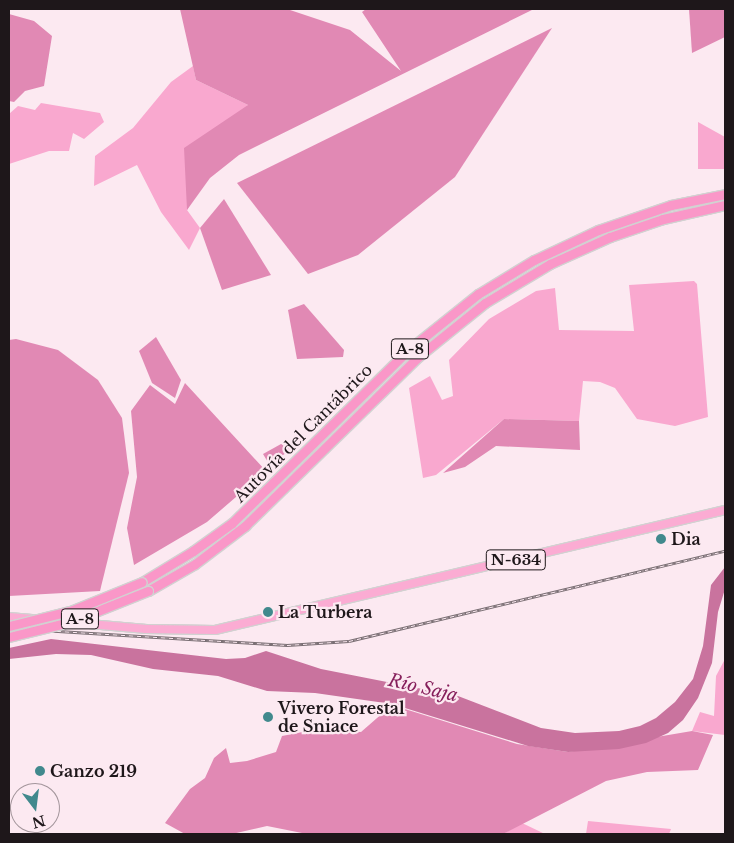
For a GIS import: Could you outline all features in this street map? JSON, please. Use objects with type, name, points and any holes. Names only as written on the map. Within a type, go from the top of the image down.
[{"type":"highway","name":"Autovía del Cantábrico","points":[[9,626],[73,610],[142,582],[193,551],[237,518],[412,347],[483,290],[544,254],[609,225],[677,204],[725,194]]},
{"type":"highway","name":"Autovía del Cantábrico","points":[[9,637],[70,622],[148,591],[199,561],[246,526],[418,357],[485,303],[550,264],[610,237],[670,218],[725,205]]},
{"type":"highway","name":"N-634","points":[[9,617],[117,628],[199,631],[236,626],[725,510]]},
{"type":"shaded area","points":[[180,9],[287,9],[350,30],[401,71],[362,12],[366,9],[534,9],[239,155],[210,178],[187,210],[184,148],[248,105],[196,80]]},
{"type":"shaded area","points":[[689,9],[725,9],[725,37],[692,53]]},
{"type":"shaded area","points":[[9,14],[34,21],[52,36],[44,86],[25,91],[14,102],[9,101]]},
{"type":"shaded area","points":[[552,28],[455,177],[358,255],[308,274],[237,183]]},
{"type":"shaded area","points":[[193,66],[196,80],[248,105],[187,210],[200,228],[189,250],[161,212],[137,165],[94,186],[95,156],[133,128],[171,82]]},
{"type":"shaded area","points":[[41,103],[100,113],[104,122],[84,139],[73,133],[69,151],[49,151],[9,164],[9,114],[18,106],[35,110]]},
{"type":"shaded area","points":[[698,122],[725,137],[725,169],[698,169]]},
{"type":"shaded area","points":[[224,199],[271,275],[222,290],[200,228]]},
{"type":"shaded area","points":[[694,281],[697,284],[708,417],[675,426],[637,419],[615,388],[600,382],[583,381],[579,421],[504,419],[436,475],[423,478],[409,388],[430,376],[442,400],[453,396],[449,360],[489,319],[536,291],[555,288],[559,330],[634,331],[629,285]]},
{"type":"shaded area","points":[[304,304],[344,350],[343,357],[297,359],[288,310]]},
{"type":"shaded area","points":[[156,337],[181,380],[175,398],[152,383],[139,351]]},
{"type":"shaded area","points":[[16,339],[58,350],[98,380],[122,418],[129,473],[100,591],[9,596],[9,340]]},
{"type":"shaded area","points":[[185,383],[266,471],[207,522],[134,565],[127,528],[137,477],[131,411],[150,385],[175,404]]},
{"type":"shaded area","points":[[504,419],[579,421],[580,450],[496,446],[465,467],[443,473]]},
{"type":"shaded area","points":[[281,444],[294,448],[269,464],[263,454]]},
{"type":"shaded area","points":[[725,567],[725,589],[718,612],[712,663],[698,698],[683,720],[668,733],[646,743],[619,749],[568,752],[528,746],[392,704],[315,693],[267,691],[218,676],[153,669],[91,655],[56,654],[9,659],[9,648],[51,639],[226,659],[245,658],[266,651],[321,669],[458,696],[541,728],[575,733],[619,731],[640,726],[656,718],[675,702],[693,679],[703,646],[711,585]]},
{"type":"shaded area","points":[[725,659],[725,735],[692,731],[700,712],[714,716],[716,676]]},
{"type":"shaded area","points":[[392,705],[517,744],[568,752],[692,731],[713,735],[698,770],[647,772],[606,781],[503,834],[307,834],[267,826],[232,834],[185,834],[165,823],[190,789],[205,778],[214,758],[226,748],[230,763],[247,761],[276,752],[282,736],[323,728],[361,732]]},
{"type":"shaded area","points":[[588,821],[671,829],[669,834],[586,834]]},
{"type":"shaded area","points":[[522,823],[545,834],[503,834]]},
{"type":"railway","points":[[9,628],[287,645],[349,641],[725,551]]},
{"type":"place","name":"Dia","points":[[661,539]]},
{"type":"place","name":"La Turbera","points":[[268,612]]},
{"type":"place","name":"Vivero Forestal de Sniace","points":[[268,717]]},
{"type":"place","name":"Ganzo 219","points":[[40,771]]},
{"type":"water label","name":"Río Saja","points":[[423,688]]}]
